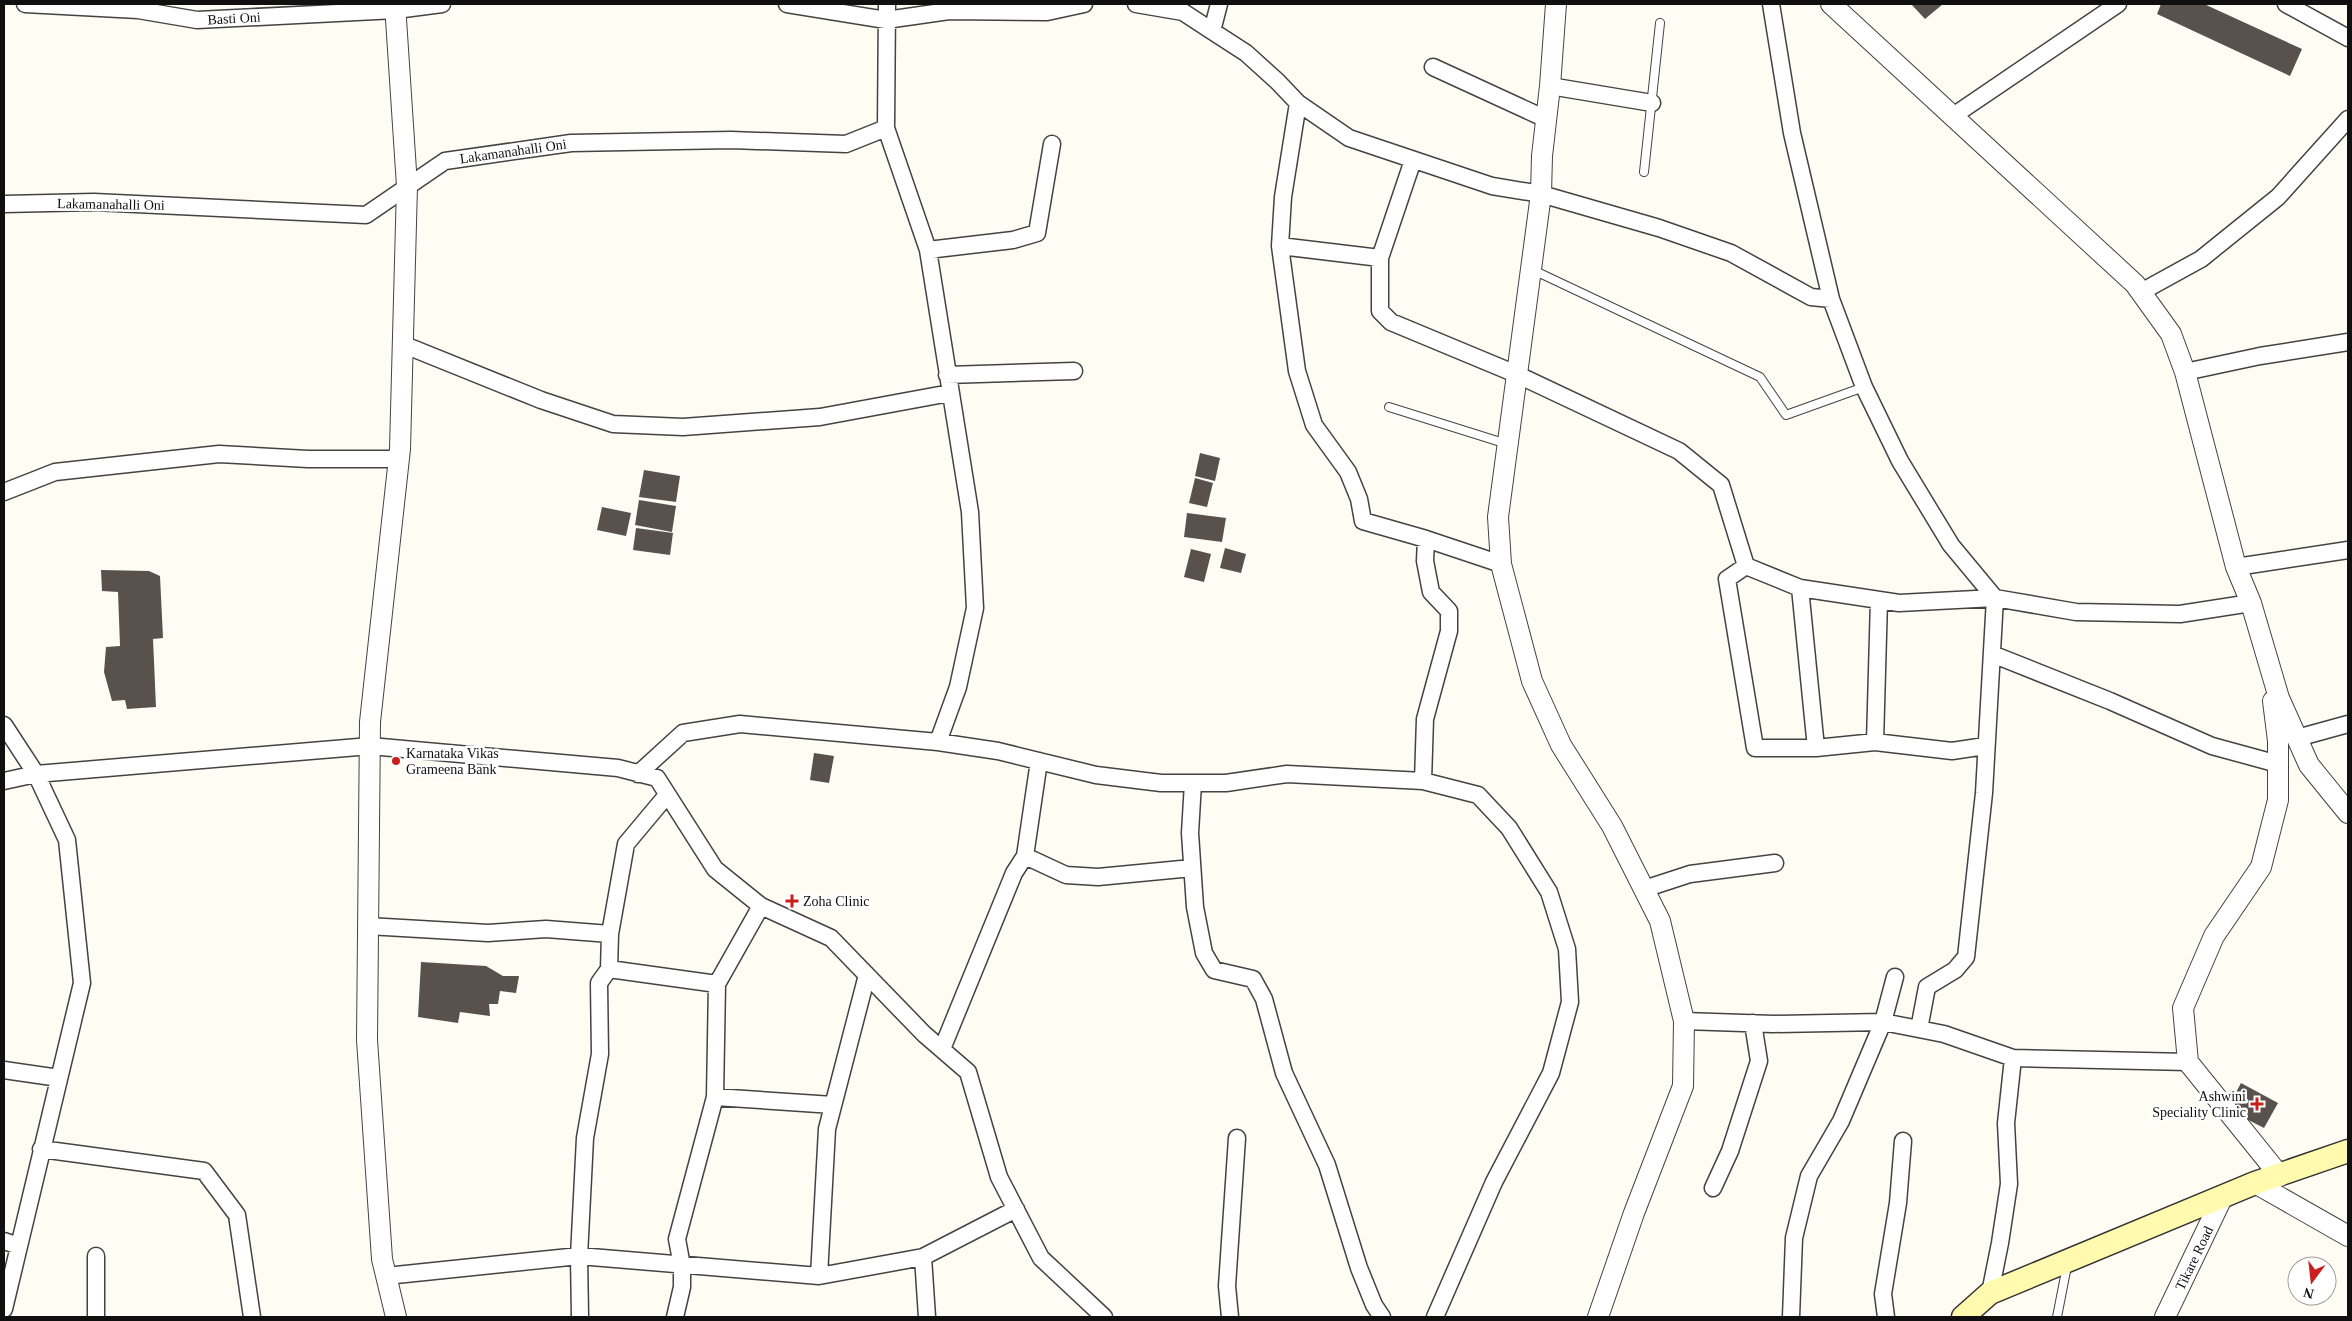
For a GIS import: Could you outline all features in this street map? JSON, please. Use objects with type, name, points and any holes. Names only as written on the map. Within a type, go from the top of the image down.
[{"type":"main road","points":[[1963,1317],[1990,1293],[2255,1183],[2280,1176],[2348,1151]]},
{"type":"street","name":"Basti Oni","points":[[25,4],[137,7],[197,20],[442,4]]},
{"type":"street","points":[[787,4],[886,12],[1047,12],[1084,4]]},
{"type":"street","points":[[1136,4],[1183,12],[1246,53],[1278,80],[1298,103],[1349,138],[1492,186],[1541,194],[1659,228],[1731,253],[1811,297],[1832,299]]},
{"type":"street","points":[[1212,31],[1219,4]]},
{"type":"street","points":[[1556,4],[1550,86],[1542,156],[1541,194],[1498,517],[1501,564],[1532,681],[1561,745],[1612,826],[1660,921],[1684,1022],[1683,1086],[1634,1213],[1598,1317]]},
{"type":"street","points":[[1771,4],[1792,133],[1832,299],[1864,388],[1900,461],[1951,545],[1995,598],[1985,746],[1984,793],[1966,957],[1955,970],[1927,986],[1920,1029]]},
{"type":"street","points":[[1831,4],[2135,284],[2170,334],[2185,372],[2236,567],[2251,603],[2279,698],[2309,765],[2348,813]]},
{"type":"street","points":[[1953,116],[2118,4]]},
{"type":"street","points":[[2286,4],[2348,38]]},
{"type":"street","points":[[395,7],[407,186],[398,459],[370,722],[367,1040],[382,1259],[396,1317]]},
{"type":"street","points":[[886,12],[886,128],[928,250],[970,512],[975,608],[958,687],[938,742]]},
{"type":"street","points":[[1433,67],[1546,119]]},
{"type":"street","points":[[1550,86],[1652,103]]},
{"type":"street","points":[[1298,103],[1283,197],[1280,246],[1296,371],[1314,425],[1348,472],[1359,499],[1362,521],[1426,539],[1501,564]]},
{"type":"street","points":[[2141,292],[2201,259],[2278,197],[2348,119]]},
{"type":"street","name":"Lakamanahalli Oni","points":[[4,204],[94,202],[366,215],[445,160],[570,143],[731,140],[846,144],[886,128]]},
{"type":"street","points":[[928,250],[1013,240],[1037,233],[1052,144]]},
{"type":"street","points":[[1413,160],[1380,258],[1380,311],[1391,322],[1516,374],[1679,451],[1720,486],[1746,566],[1800,588],[1899,603],[1995,598],[2076,612],[2180,614],[2251,603]]},
{"type":"street","points":[[1280,246],[1380,258]]},
{"type":"street","points":[[2185,372],[2260,356],[2348,342]]},
{"type":"street","points":[[402,344],[541,400],[613,424],[683,427],[820,417],[950,393]]},
{"type":"street","points":[[948,375],[1074,371]]},
{"type":"street","points":[[4,492],[55,472],[219,454],[308,459],[398,459]]},
{"type":"street","points":[[1423,781],[1425,719],[1450,631],[1449,611],[1431,592],[1425,561],[1426,539]]},
{"type":"street","points":[[2236,567],[2348,550]]},
{"type":"street","points":[[1746,566],[1727,579],[1756,748],[1816,748],[1875,742],[1952,751],[1985,746]]},
{"type":"street","points":[[1800,588],[1816,748]]},
{"type":"street","points":[[1875,742],[1879,600]]},
{"type":"street","points":[[1992,654],[2110,701],[2212,746],[2278,764]]},
{"type":"street","points":[[2269,663],[2278,741],[2278,800],[2261,867],[2214,936],[2183,1008],[2188,1062],[2280,1176]]},
{"type":"street","points":[[638,774],[683,734],[740,724],[938,742],[998,751],[1096,775],[1161,784],[1226,783],[1287,774],[1423,781],[1478,795],[1509,828],[1549,892],[1567,949],[1570,1002],[1551,1073],[1494,1182],[1435,1317]]},
{"type":"street","points":[[2297,738],[2348,724]]},
{"type":"street","points":[[4,725],[36,774],[67,840],[82,983],[42,1149],[11,1244],[4,1309]]},
{"type":"street","points":[[4,780],[36,774],[370,746],[618,768],[657,778],[715,869],[761,906],[831,938],[924,1034],[968,1072],[999,1177],[1041,1258],[1104,1317]]},
{"type":"street","points":[[942,1049],[1014,873],[1026,856],[1039,761]]},
{"type":"street","points":[[1193,783],[1190,833],[1192,868],[1195,906],[1204,953],[1214,970],[1252,980],[1264,999],[1284,1073],[1327,1165],[1359,1268],[1374,1305],[1382,1317]]},
{"type":"street","points":[[580,1317],[579,1256],[585,1138],[600,1054],[599,983],[609,969],[610,934],[626,844],[667,795]]},
{"type":"street","points":[[1026,856],[1066,875],[1090,877],[1192,868]]},
{"type":"street","points":[[1644,890],[1690,874],[1775,863]]},
{"type":"street","points":[[675,1317],[682,1287],[682,1266],[677,1239],[715,1097],[717,984],[761,906]]},
{"type":"street","points":[[368,926],[488,933],[546,929],[610,934]]},
{"type":"street","points":[[609,969],[717,984]]},
{"type":"street","points":[[819,1276],[827,1128],[866,975]]},
{"type":"street","points":[[1792,1317],[1794,1238],[1809,1176],[1841,1121],[1883,1022],[1895,977]]},
{"type":"street","points":[[1684,1022],[1883,1022],[1944,1034],[2013,1058],[2188,1062]]},
{"type":"street","points":[[1713,1188],[1730,1151],[1759,1061],[1753,1023]]},
{"type":"street","points":[[1990,1293],[2009,1184],[2006,1123],[2013,1058]]},
{"type":"street","points":[[4,1070],[59,1078]]},
{"type":"street","points":[[715,1097],[833,1105]]},
{"type":"street","points":[[1230,1317],[1227,1286],[1237,1138]]},
{"type":"street","points":[[1886,1317],[1883,1294],[1898,1203],[1904,1141]]},
{"type":"street","points":[[42,1149],[204,1171],[237,1215],[252,1317]]},
{"type":"street","points":[[2255,1183],[2348,1236]]},
{"type":"street","name":"Tikare Road","points":[[2165,1317],[2222,1198]]},
{"type":"street","points":[[386,1276],[579,1256],[819,1276],[923,1257],[1016,1209]]},
{"type":"street","points":[[96,1256],[96,1317]]},
{"type":"street","points":[[923,1257],[927,1317]]},
{"type":"lane","points":[[1644,172],[1660,24]]},
{"type":"lane","points":[[1531,269],[1760,377],[1786,415],[1864,388]]},
{"type":"lane","points":[[1389,407],[1507,444]]},
{"type":"lane","points":[[2057,1317],[2068,1261]]},
{"type":"building","points":[[1911,4],[1943,4],[1925,19]]},
{"type":"building","points":[[2161,4],[2204,4],[2302,49],[2290,76],[2157,14]]},
{"type":"building","points":[[1200,453],[1220,458],[1215,481],[1195,476]]},
{"type":"building","points":[[644,470],[680,476],[676,502],[639,497]]},
{"type":"building","points":[[1195,478],[1213,483],[1207,507],[1189,503]]},
{"type":"building","points":[[639,500],[676,506],[672,532],[635,525]]},
{"type":"building","points":[[602,507],[631,513],[626,536],[597,530]]},
{"type":"building","points":[[1187,513],[1226,518],[1222,542],[1184,537]]},
{"type":"building","points":[[636,528],[673,533],[670,555],[633,550]]},
{"type":"building","points":[[1225,548],[1246,554],[1241,573],[1220,568]]},
{"type":"building","points":[[1191,549],[1211,554],[1204,582],[1184,577]]},
{"type":"building","points":[[101,570],[149,571],[160,576],[163,638],[153,639],[156,707],[127,709],[125,700],[112,701],[104,672],[106,647],[120,646],[118,592],[102,591]]},
{"type":"building","points":[[814,753],[834,756],[829,783],[810,780]]},
{"type":"building","points":[[421,962],[486,966],[503,976],[519,976],[516,993],[500,991],[498,1004],[489,1004],[490,1016],[460,1012],[458,1023],[418,1017]]},
{"type":"building","points":[[2241,1083],[2278,1103],[2264,1128],[2227,1109]]},
{"type":"place","name":"Karnataka Vikas Grameena Bank","points":[[396,761]]},
{"type":"place","name":"Zoha Clinic","points":[[792,901]]},
{"type":"place","name":"Ashwini Speciality Clinic","points":[[2257,1104]]}]
